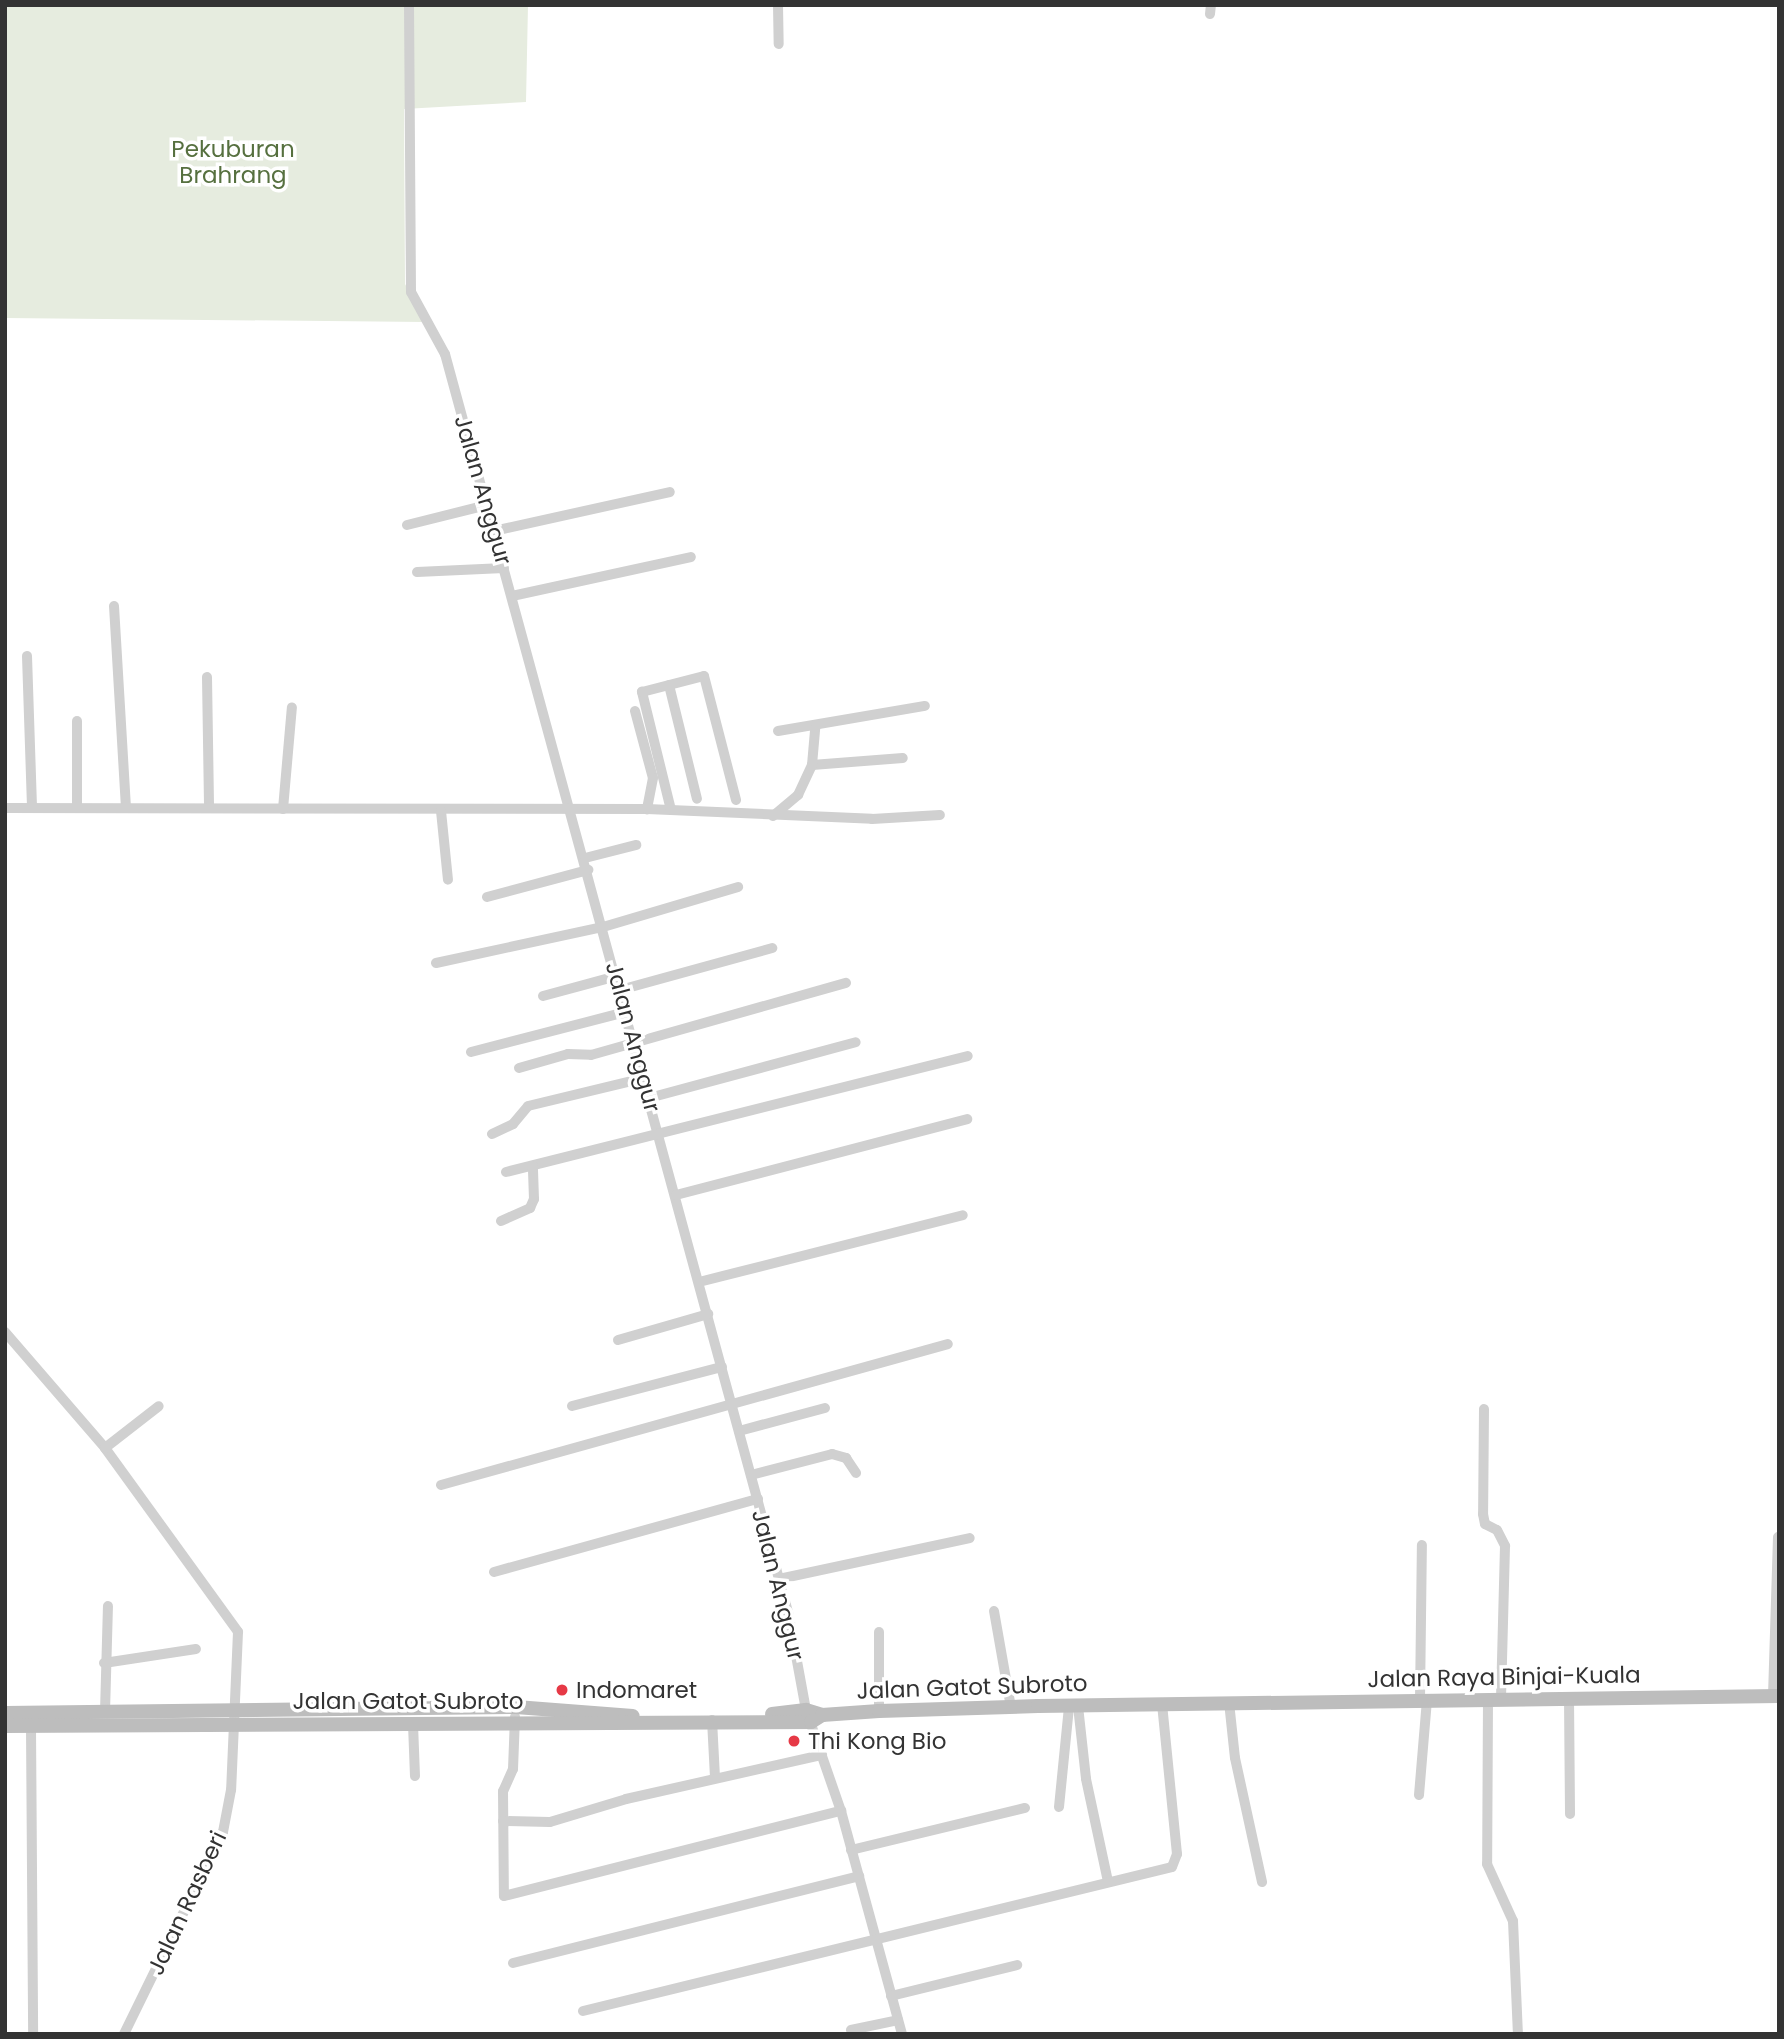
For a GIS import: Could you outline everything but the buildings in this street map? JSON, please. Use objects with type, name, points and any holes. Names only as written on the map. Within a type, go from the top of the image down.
[{"type":"main road","name":"Jalan Raya Binjai-Kuala","points":[[1229,1702],[1776,1696]]},
{"type":"main road","name":"Jalan Gatot Subroto","points":[[5,1726],[233,1717],[413,1724],[712,1720],[879,1711],[1229,1702]]},
{"type":"main road","points":[[5,1713],[105,1712],[233,1717],[516,1707],[631,1720],[813,1716]]},
{"type":"street","name":"Jalan Anggur","points":[[409,5],[411,292],[445,354],[585,858],[758,1499],[822,1755],[841,1811],[902,2034]]},
{"type":"street","points":[[778,5],[779,44]]},
{"type":"street","points":[[494,531],[670,492]]},
{"type":"street","points":[[407,525],[487,505]]},
{"type":"street","points":[[512,596],[691,557]]},
{"type":"street","points":[[417,572],[504,568]]},
{"type":"street","points":[[114,606],[127,808]]},
{"type":"street","points":[[27,656],[32,808]]},
{"type":"street","points":[[671,810],[642,692],[704,676],[736,800]]},
{"type":"street","points":[[207,677],[209,807]]},
{"type":"street","points":[[669,685],[697,799]]},
{"type":"street","points":[[778,731],[815,727],[925,705]]},
{"type":"street","points":[[283,809],[292,707]]},
{"type":"street","points":[[635,711],[653,778],[647,809]]},
{"type":"street","points":[[77,721],[77,808]]},
{"type":"street","points":[[773,816],[799,795],[812,765],[815,727]]},
{"type":"street","points":[[812,765],[903,758]]},
{"type":"street","points":[[5,808],[209,807],[441,811],[647,809],[773,816],[940,815]]},
{"type":"street","points":[[441,811],[448,880]]},
{"type":"street","points":[[585,858],[636,845]]},
{"type":"street","points":[[487,897],[588,870]]},
{"type":"street","points":[[436,963],[603,927],[738,887]]},
{"type":"street","points":[[620,990],[772,948]]},
{"type":"street","points":[[543,996],[617,976]]},
{"type":"street","points":[[519,1068],[571,1054],[592,1055],[846,983]]},
{"type":"street","points":[[471,1052],[626,1012]]},
{"type":"street","points":[[649,1098],[856,1042]]},
{"type":"street","points":[[506,1172],[968,1055]]},
{"type":"street","points":[[492,1134],[513,1124],[528,1106],[644,1078]]},
{"type":"street","points":[[676,1195],[967,1119]]},
{"type":"street","points":[[501,1221],[530,1208],[534,1199],[533,1166]]},
{"type":"street","points":[[699,1282],[962,1215]]},
{"type":"street","points":[[618,1340],[708,1314]]},
{"type":"street","name":"Jalan Rasberi","points":[[5,1332],[105,1448],[238,1632],[231,1790],[223,1832],[124,2034]]},
{"type":"street","points":[[441,1485],[948,1345]]},
{"type":"street","points":[[572,1406],[722,1367]]},
{"type":"street","points":[[105,1448],[159,1406]]},
{"type":"street","points":[[739,1431],[825,1408]]},
{"type":"street","points":[[1484,1409],[1483,1514],[1485,1524],[1497,1530],[1504,1546],[1487,1864],[1513,1922],[1518,2034]]},
{"type":"street","points":[[751,1475],[832,1454],[846,1458],[856,1473]]},
{"type":"street","points":[[494,1572],[758,1499]]},
{"type":"street","points":[[1776,1696],[1778,1537]]},
{"type":"street","points":[[779,1579],[970,1538]]},
{"type":"street","points":[[1419,1795],[1423,1700],[1422,1545]]},
{"type":"street","points":[[105,1712],[104,1663],[108,1606]]},
{"type":"street","points":[[994,1611],[1011,1707]]},
{"type":"street","points":[[878,1632],[879,1711]]},
{"type":"street","points":[[104,1663],[196,1649]]},
{"type":"street","points":[[1569,1698],[1570,1814]]},
{"type":"street","points":[[1229,1702],[1235,1758],[1262,1882]]},
{"type":"street","points":[[583,2011],[1168,1868],[1177,1859],[1162,1705]]},
{"type":"street","points":[[1074,1706],[1108,1882]]},
{"type":"street","points":[[1059,1807],[1074,1706]]},
{"type":"street","points":[[516,1707],[503,1821],[504,1896],[841,1811]]},
{"type":"street","points":[[712,1720],[715,1777]]},
{"type":"street","points":[[413,1724],[415,1776]]},
{"type":"street","points":[[31,1727],[33,2034]]},
{"type":"street","points":[[503,1821],[550,1822],[566,1814],[715,1777],[822,1755]]},
{"type":"street","points":[[851,1850],[1025,1808]]},
{"type":"street","points":[[513,1963],[859,1876]]},
{"type":"street","points":[[891,1996],[1017,1965]]},
{"type":"street","points":[[851,2030],[898,2020]]},
{"type":"green space","name":"Pekuburan Brahrang","points":[[5,5],[528,5],[526,102],[404,109],[405,284],[425,322],[5,318]]},
{"type":"place","name":"Indomaret","points":[[562,1690]]},
{"type":"place","name":"Thi Kong Bio","points":[[794,1741]]}]
